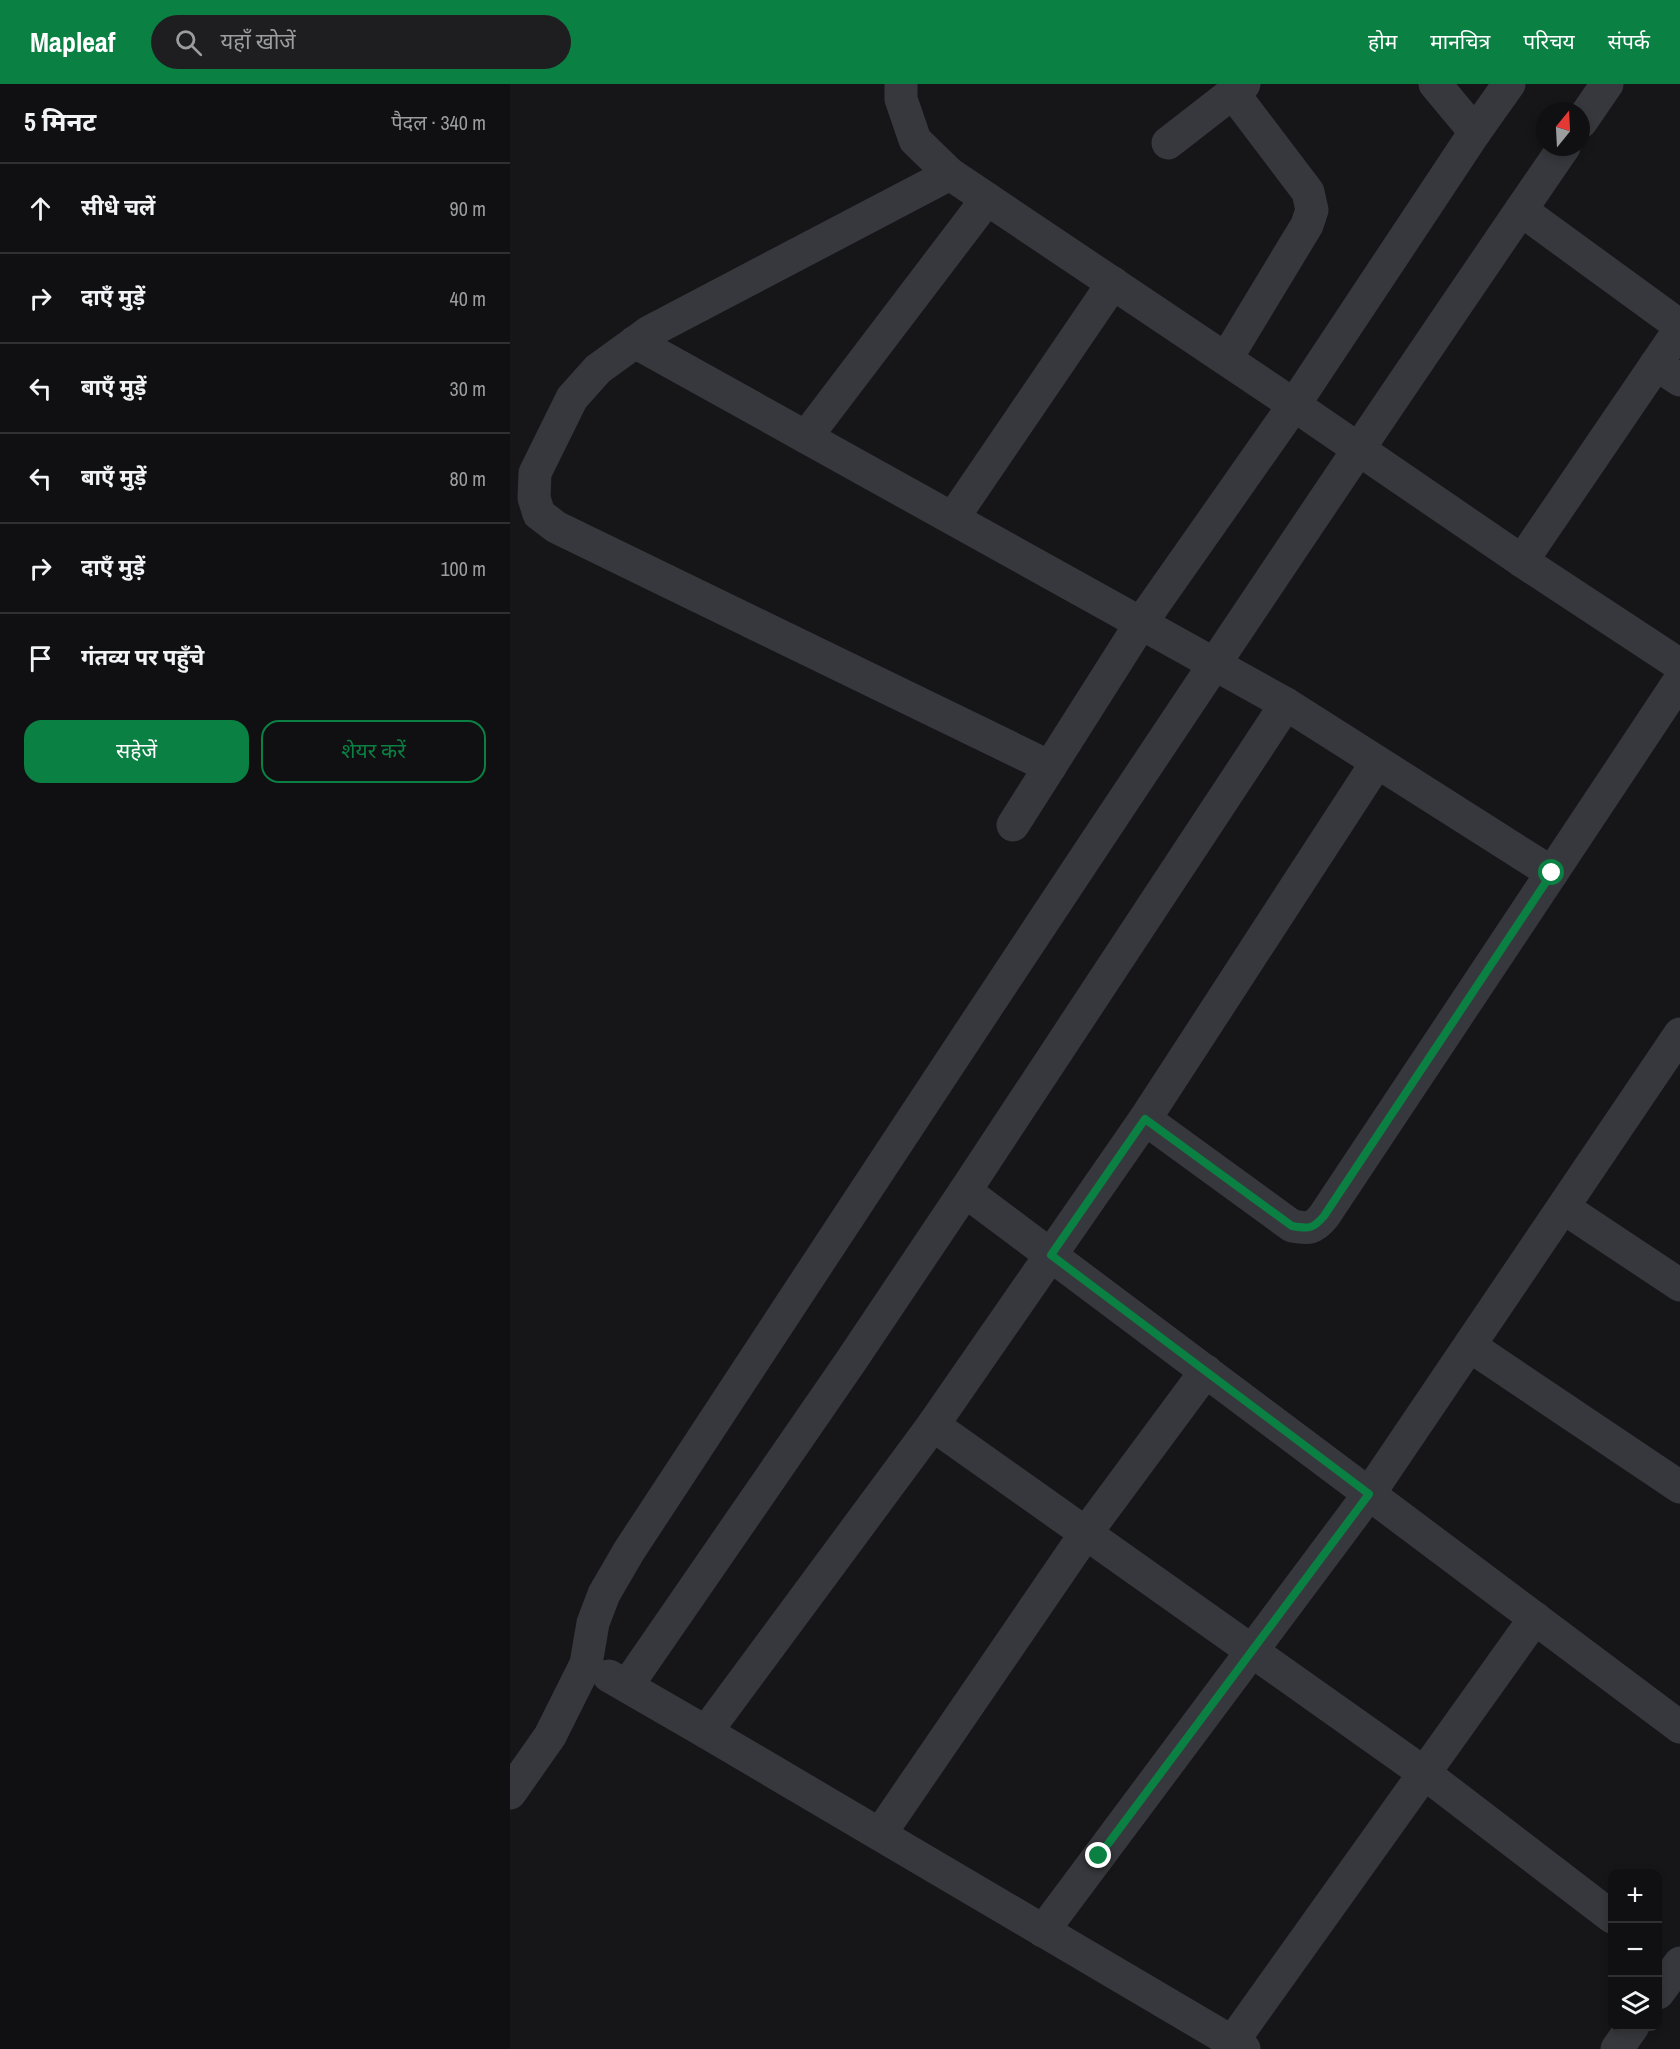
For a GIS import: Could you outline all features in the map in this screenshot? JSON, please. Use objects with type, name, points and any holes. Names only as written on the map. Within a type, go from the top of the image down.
[{"type":"street","points":[[901,84],[901,99],[915,140],[950,174],[1522,561],[1680,665]]},
{"type":"street","points":[[1434,84],[1475,132]]},
{"type":"street","points":[[1013,825],[1141,622],[1294,405],[1509,84]]},
{"type":"street","points":[[1590,109],[1607,84]]},
{"type":"street","points":[[1168,143],[1239,88],[1308,192],[1312,210],[1307,225],[1226,359]]},
{"type":"street","points":[[510,1793],[550,1736],[586,1664],[593,1623],[604,1594],[629,1551],[1007,973],[1358,448],[1558,156]]},
{"type":"street","points":[[950,174],[649,332],[598,369],[572,398],[535,472],[534,498],[539,514],[556,527],[1050,767]]},
{"type":"street","points":[[806,437],[987,199]]},
{"type":"street","points":[[1521,210],[1680,328],[1668,372],[1522,561]]},
{"type":"street","points":[[953,518],[1113,283]]},
{"type":"street","points":[[635,342],[1286,704],[1552,873]]},
{"type":"street","points":[[1145,1119],[1292,1226],[1307,1229],[1317,1224],[1680,680]]},
{"type":"street","points":[[627,1686],[965,1191],[1286,704]]},
{"type":"street","points":[[706,1732],[933,1425],[1051,1255],[1145,1119],[1377,762]]},
{"type":"street","points":[[1043,1930],[1369,1494],[1680,1034]]},
{"type":"street","points":[[965,1191],[1680,1727]]},
{"type":"street","points":[[1564,1208],[1680,1285]]},
{"type":"street","points":[[1470,1346],[1680,1487]]},
{"type":"street","points":[[880,1834],[1086,1533],[1206,1371]]},
{"type":"street","points":[[933,1425],[1424,1773],[1608,1914]]},
{"type":"street","points":[[586,1664],[1239,2045],[1424,1773],[1535,1618]]},
{"type":"street","points":[[1662,1985],[1674,1962]]},
{"type":"street","points":[[1617,2049],[1630,2031]]},
{"type":"route","points":[[1099,1856],[1369,1494],[1051,1255],[1145,1119],[1292,1226],[1307,1229],[1317,1224],[1552,873]]}]
